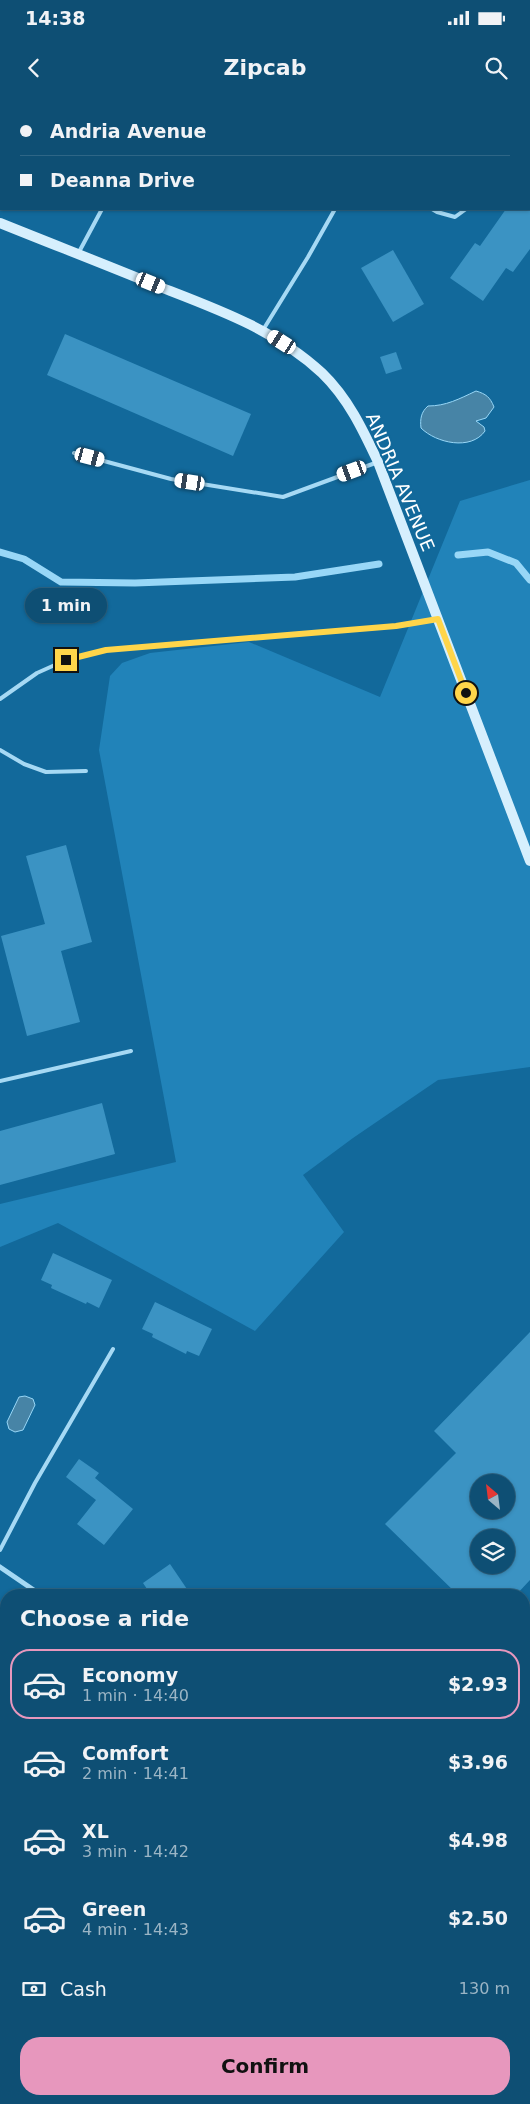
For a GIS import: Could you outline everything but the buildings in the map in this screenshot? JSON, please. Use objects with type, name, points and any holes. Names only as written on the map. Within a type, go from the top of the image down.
[{"type":"street","name":"ANDRIA AVENUE","points":[[0,223],[263,330],[321,372],[337,390],[360,424],[378,462],[530,861]]},
{"type":"street","points":[[0,1567],[32,1589]]},
{"type":"lane","points":[[78,254],[101,210]]},
{"type":"lane","points":[[263,330],[334,210]]},
{"type":"lane","points":[[434,210],[455,217],[465,210]]},
{"type":"lane","points":[[74,452],[171,479],[283,496],[378,462]]},
{"type":"lane","points":[[0,699],[37,673],[66,660],[106,650],[396,626],[438,619]]},
{"type":"lane","points":[[0,750],[24,764],[46,772],[86,771]]},
{"type":"lane","points":[[0,1081],[131,1051]]},
{"type":"lane","points":[[0,1550],[34,1483],[113,1349]]},
{"type":"shaded area","points":[[476,391],[487,396],[494,407],[486,418],[476,421],[484,427],[485,431],[479,437],[463,443],[453,443],[435,438],[421,428],[422,416],[428,406],[447,403]]},
{"type":"shaded area","points":[[530,480],[530,1067],[438,1080],[303,1175],[344,1232],[255,1331],[58,1223],[0,1247],[0,1204],[176,1162],[99,750],[110,676],[122,663],[150,653],[249,642],[380,697],[460,501]]},
{"type":"shaded area","points":[[25,1396],[33,1399],[35,1405],[23,1430],[15,1432],[9,1429],[7,1422],[19,1397]]},
{"type":"waterway","points":[[0,552],[24,559],[61,582],[135,583],[295,577],[379,564]]},
{"type":"waterway","points":[[458,555],[488,552],[516,563],[530,580]]},
{"type":"route","points":[[66,660],[106,650],[396,626],[438,619],[466,693]]}]
